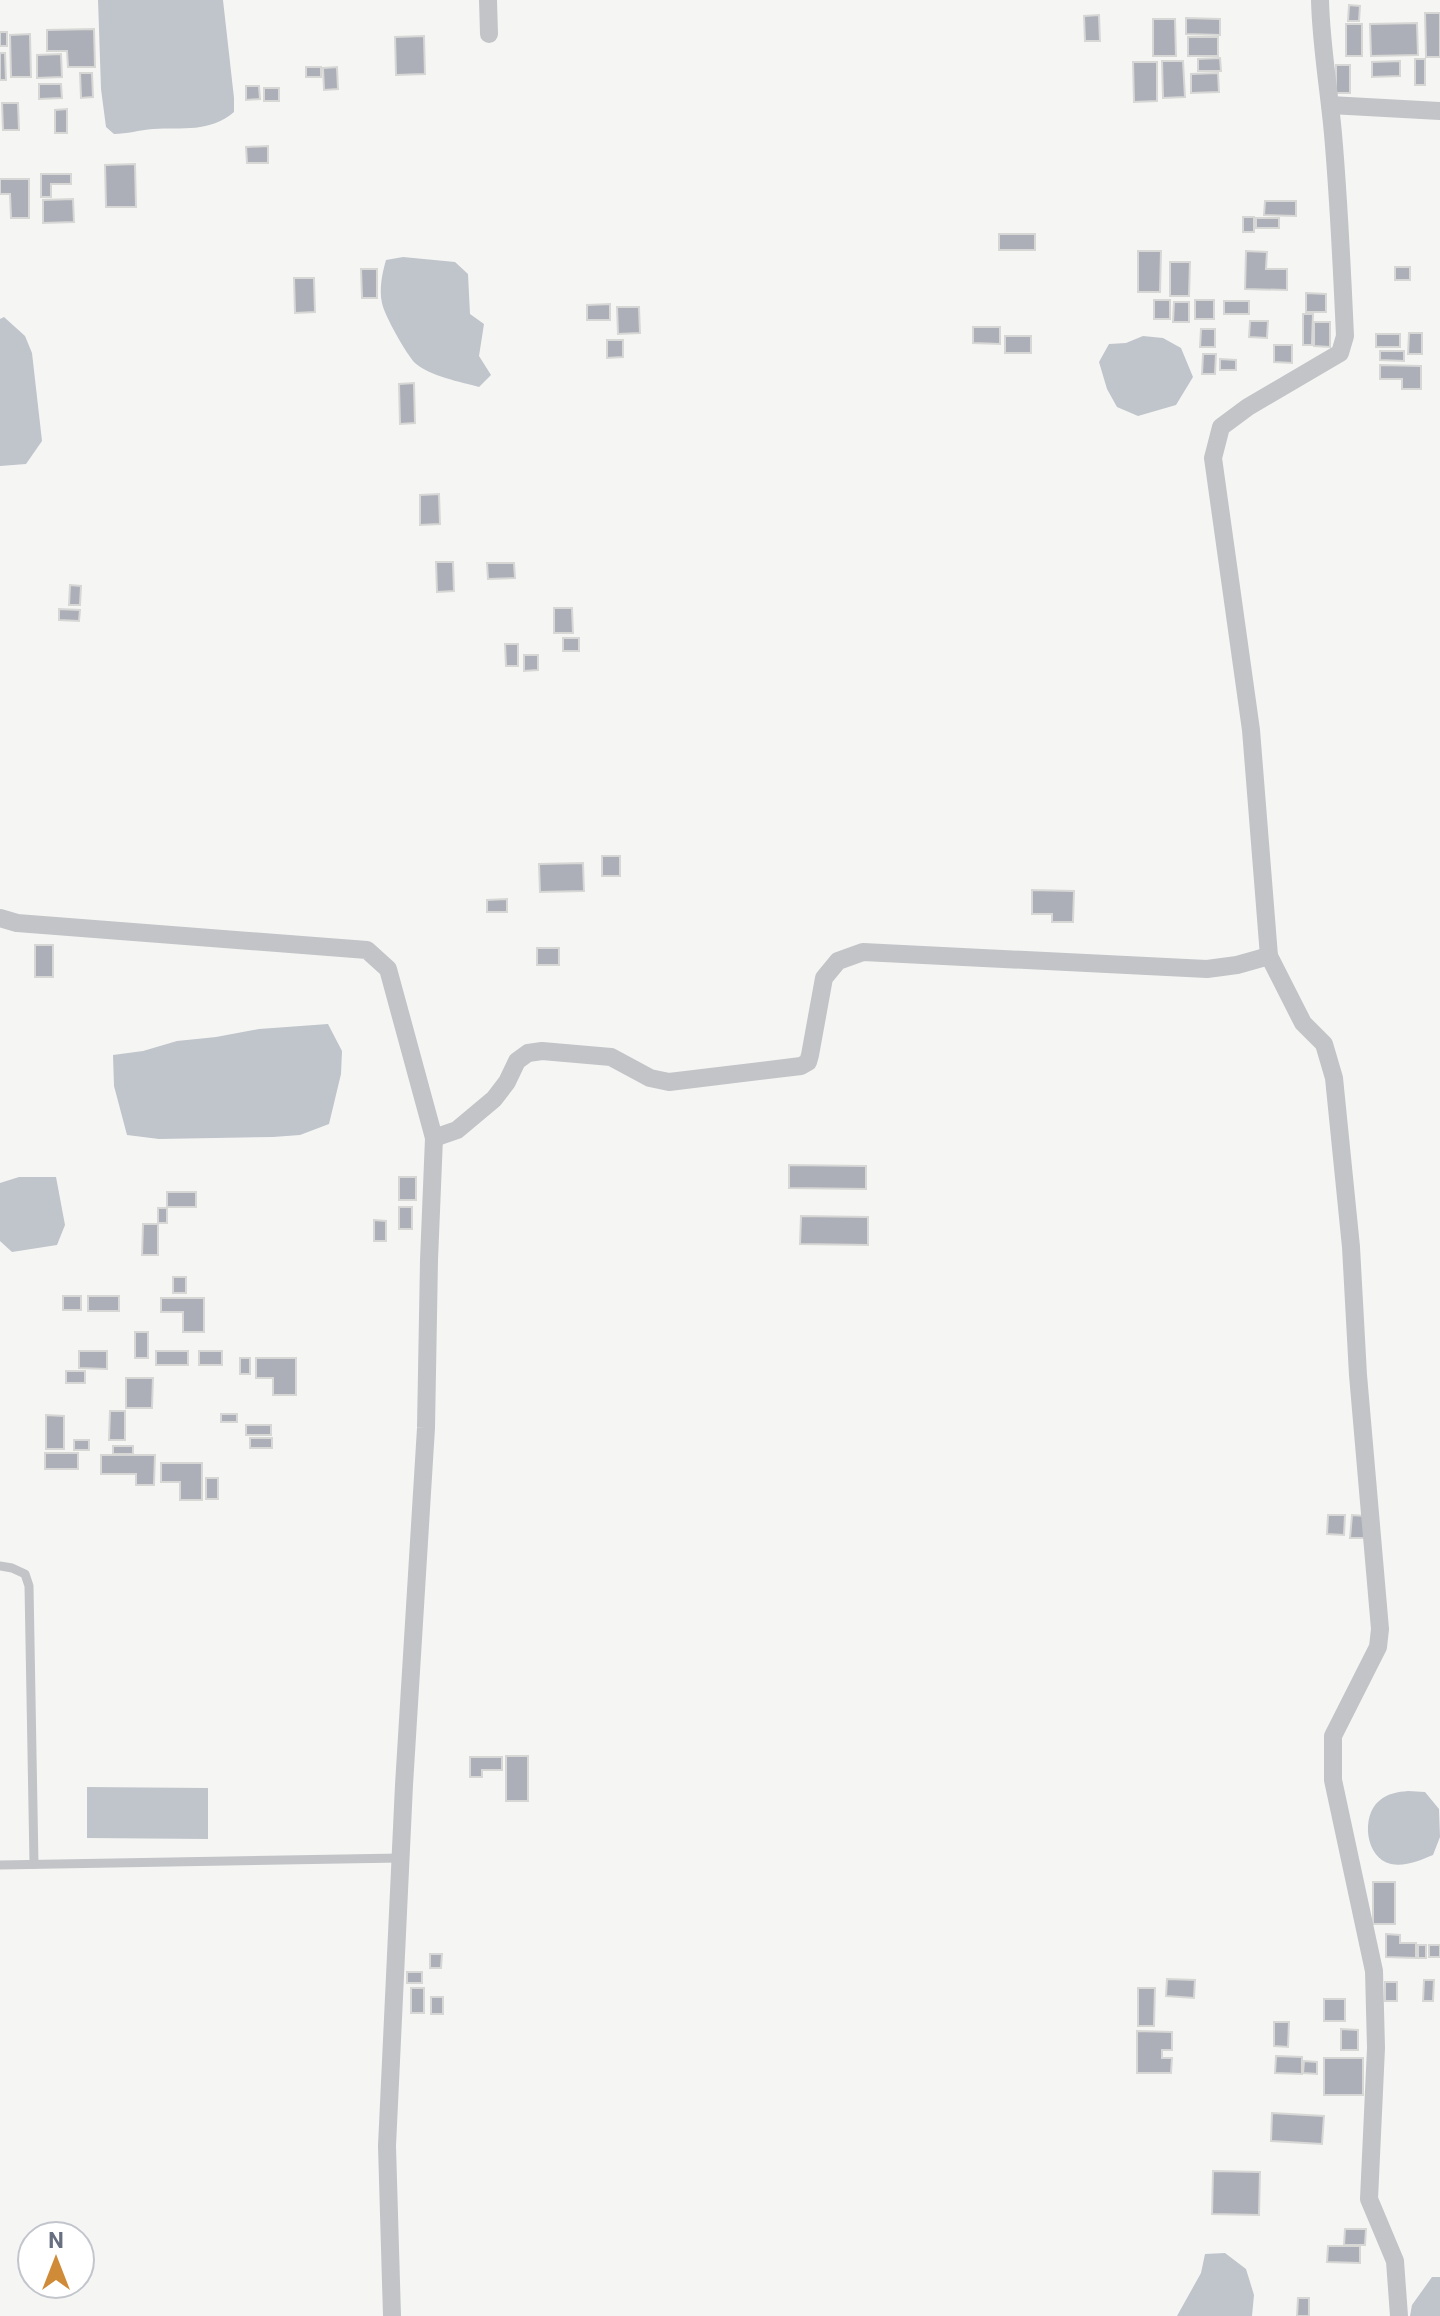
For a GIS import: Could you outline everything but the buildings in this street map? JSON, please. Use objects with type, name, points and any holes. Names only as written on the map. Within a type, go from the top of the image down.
[{"type":"street","points":[[488,0],[489,34]]},
{"type":"street","points":[[1320,0],[1340,213],[1345,336],[1340,353],[1248,407],[1221,427],[1213,458],[1251,730],[1269,956],[1303,1023],[1324,1044],[1334,1078],[1350,1231],[1358,1375],[1380,1629],[1378,1647],[1333,1736],[1333,1780],[1374,1971],[1376,2048],[1369,2199],[1395,2261],[1399,2316]]},
{"type":"street","points":[[1330,105],[1440,111]]},
{"type":"street","points":[[0,918],[17,923],[367,950],[388,969],[434,1138],[426,1428],[387,2146],[392,2316]]},
{"type":"street","points":[[434,1138],[457,1130],[494,1099],[517,1061],[528,1053],[542,1051],[611,1057],[650,1078],[669,1082],[801,1066],[808,1062],[810,1055],[824,978],[838,961],[863,952],[1207,969],[1269,956]]},
{"type":"lane","points":[[0,1566],[25,1574],[29,1586],[34,1864]]},
{"type":"lane","points":[[0,1865],[401,1858]]},
{"type":"shaded area","points":[[98,0],[223,0],[234,112],[205,126],[114,134],[106,127],[101,89]]},
{"type":"shaded area","points":[[403,257],[455,262],[468,274],[470,314],[484,324],[479,356],[491,375],[479,387],[428,372],[411,359],[402,344],[384,309],[381,292],[386,260]]},
{"type":"shaded area","points":[[4,317],[25,336],[32,353],[42,441],[26,464],[0,466],[0,319]]},
{"type":"shaded area","points":[[1143,336],[1163,338],[1181,348],[1193,377],[1176,405],[1138,416],[1117,407],[1107,389],[1099,362],[1109,344],[1126,343]]},
{"type":"shaded area","points":[[328,1024],[342,1051],[341,1074],[329,1124],[300,1135],[273,1137],[159,1139],[127,1135],[114,1086],[113,1055],[143,1051],[177,1041],[259,1029]]},
{"type":"shaded area","points":[[19,1177],[56,1177],[65,1225],[57,1245],[12,1252],[0,1241],[0,1183]]},
{"type":"shaded area","points":[[87,1787],[208,1788],[208,1839],[87,1838]]},
{"type":"shaded area","points":[[1408,1791],[1425,1792],[1439,1809],[1440,1837],[1433,1855],[1396,1865],[1376,1854],[1368,1836],[1368,1826],[1373,1808],[1382,1798]]},
{"type":"shaded area","points":[[1225,2253],[1246,2269],[1254,2295],[1252,2316],[1177,2316],[1201,2273],[1205,2254]]},
{"type":"shaded area","points":[[1432,2277],[1440,2277],[1440,2316],[1410,2316],[1412,2305]]}]
